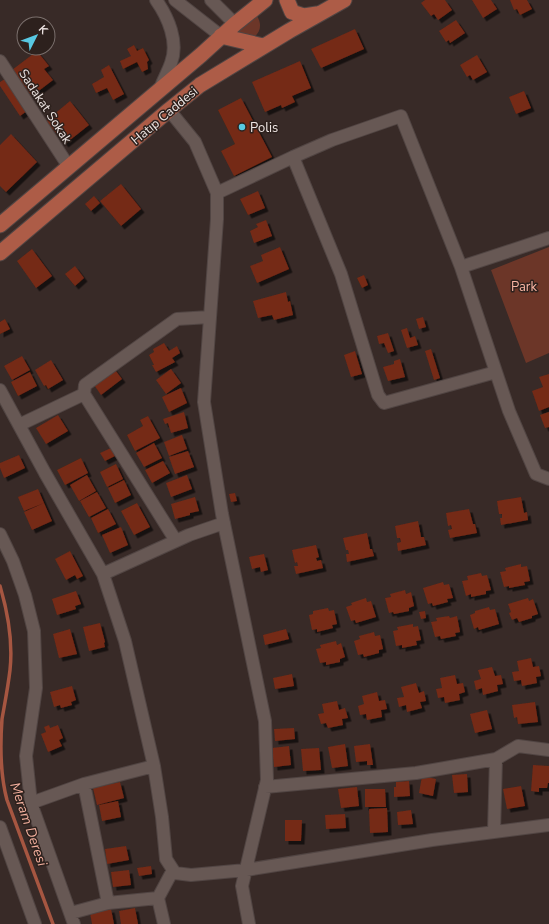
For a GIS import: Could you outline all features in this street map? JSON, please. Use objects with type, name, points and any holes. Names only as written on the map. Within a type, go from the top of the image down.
[{"type":"main road","name":"Hatıp Caddesi","points":[[0,225],[265,0]]},
{"type":"main road","points":[[287,0],[292,12],[304,16],[320,14]]},
{"type":"main road","name":"Hatıp Caddesi","points":[[0,253],[200,85],[263,46],[344,0]]},
{"type":"main road","points":[[221,36],[263,46]]},
{"type":"street","points":[[156,0],[165,14],[174,39],[172,61],[160,89]]},
{"type":"street","points":[[175,0],[221,36]]},
{"type":"street","points":[[211,0],[235,24]]},
{"type":"street","name":"Sadakat Sokak","points":[[0,61],[69,167]]},
{"type":"street","points":[[169,110],[195,142],[217,193],[217,219],[204,402],[224,523],[265,721],[267,780],[242,886],[249,924]]},
{"type":"street","points":[[217,193],[332,140],[401,116],[461,267],[509,411],[536,474],[549,479]]},
{"type":"street","points":[[293,157],[341,274],[378,395],[384,403],[496,372]]},
{"type":"street","points":[[461,267],[549,238]]},
{"type":"street","points":[[176,541],[84,394],[85,385],[177,319],[210,316]]},
{"type":"street","points":[[0,390],[103,574],[125,641],[154,766],[162,817],[166,859],[175,873],[191,875],[246,870],[424,841],[549,825]]},
{"type":"street","points":[[19,425],[84,394]]},
{"type":"street","points":[[103,574],[176,541],[224,523]]},
{"type":"street","points":[[0,534],[13,561],[25,595],[34,631],[36,688],[26,756],[31,803],[73,918],[108,903],[158,898]]},
{"type":"street","points":[[265,787],[416,773],[496,759],[518,746],[549,750]]},
{"type":"street","points":[[494,832],[496,759]]},
{"type":"street","points":[[31,803],[84,784],[154,766]]},
{"type":"street","points":[[84,784],[108,903]]},
{"type":"street","points":[[0,827],[3,845],[35,924]]},
{"type":"street","points":[[164,924],[158,898],[173,870]]},
{"type":"green space","points":[[239,12],[257,16],[260,22],[260,28],[258,33],[253,38],[239,39],[232,18]]},
{"type":"green space","name":"Park","points":[[549,247],[549,353],[526,363],[491,270]]},
{"type":"building","points":[[425,0],[445,0],[452,10],[438,20],[434,14],[431,16],[421,3]]},
{"type":"building","points":[[472,0],[491,0],[497,9],[483,18]]},
{"type":"building","points":[[510,0],[527,0],[532,9],[520,15],[517,9],[514,10]]},
{"type":"building","points":[[456,20],[465,33],[450,43],[449,40],[446,42],[439,31]]},
{"type":"building","points":[[355,29],[364,49],[321,68],[311,49]]},
{"type":"building","points":[[134,45],[137,51],[143,48],[149,60],[147,62],[148,69],[142,72],[137,62],[123,69],[120,61],[131,56],[127,49]]},
{"type":"building","points":[[477,55],[487,72],[473,80],[470,75],[467,77],[460,65]]},
{"type":"building","points":[[30,56],[41,56],[49,66],[44,69],[53,80],[32,96],[12,70]]},
{"type":"building","points":[[300,61],[311,88],[292,96],[295,102],[282,108],[281,105],[265,112],[252,82]]},
{"type":"building","points":[[109,65],[124,94],[113,100],[107,88],[96,93],[92,84],[104,77],[101,70]]},
{"type":"building","points":[[5,79],[27,111],[20,116],[0,86],[0,82]]},
{"type":"building","points":[[524,91],[531,108],[516,114],[509,97]]},
{"type":"building","name":"Polis","points":[[241,98],[272,157],[234,176],[221,151],[235,144],[218,110]]},
{"type":"building","points":[[70,101],[89,125],[65,144],[46,121]]},
{"type":"building","points":[[11,134],[37,162],[6,192],[0,186],[0,145]]},
{"type":"building","points":[[121,184],[141,209],[121,226],[100,201]]},
{"type":"building","points":[[258,191],[265,208],[248,215],[240,199]]},
{"type":"building","points":[[94,196],[100,203],[91,211],[85,204]]},
{"type":"building","points":[[266,220],[272,236],[254,243],[250,231],[258,227],[256,224]]},
{"type":"building","points":[[280,247],[289,269],[257,283],[250,266],[263,261],[261,255]]},
{"type":"building","points":[[32,249],[52,276],[36,288],[17,261]]},
{"type":"building","points":[[75,266],[84,278],[75,286],[65,274]]},
{"type":"building","points":[[364,275],[368,285],[362,288],[357,278]]},
{"type":"building","points":[[286,292],[288,302],[290,301],[293,315],[274,320],[272,315],[258,318],[253,301]]},
{"type":"building","points":[[423,317],[426,327],[419,329],[416,319]]},
{"type":"building","points":[[5,319],[10,329],[0,334],[0,322]]},
{"type":"building","points":[[407,328],[410,338],[415,336],[418,345],[407,348],[401,330]]},
{"type":"building","points":[[388,333],[394,351],[388,353],[384,343],[379,344],[377,336]]},
{"type":"building","points":[[164,343],[169,351],[177,346],[180,353],[172,358],[175,362],[156,372],[149,355],[154,352],[153,349]]},
{"type":"building","points":[[431,349],[440,378],[434,380],[425,351]]},
{"type":"building","points":[[355,351],[362,374],[351,377],[344,355]]},
{"type":"building","points":[[22,356],[30,370],[12,380],[4,366]]},
{"type":"building","points":[[400,359],[405,377],[388,381],[383,367],[394,364],[394,361]]},
{"type":"building","points":[[51,360],[63,380],[48,389],[46,385],[44,386],[35,370]]},
{"type":"building","points":[[113,367],[122,379],[101,395],[92,382]]},
{"type":"building","points":[[171,369],[181,383],[166,394],[156,380]]},
{"type":"building","points":[[30,372],[37,386],[18,396],[11,382]]},
{"type":"building","points":[[549,374],[549,407],[539,411],[532,391],[543,387],[539,377]]},
{"type":"building","points":[[181,388],[187,403],[169,412],[162,397]]},
{"type":"building","points":[[184,412],[188,428],[171,433],[168,423],[165,424],[163,419]]},
{"type":"building","points":[[549,412],[549,427],[545,428],[540,415]]},
{"type":"building","points":[[58,415],[68,431],[46,444],[36,428]]},
{"type":"building","points":[[148,416],[160,438],[135,451],[127,435],[143,426],[140,420]]},
{"type":"building","points":[[182,435],[187,449],[169,456],[164,442]]},
{"type":"building","points":[[154,443],[162,458],[144,467],[136,453]]},
{"type":"building","points":[[111,448],[115,456],[105,461],[100,453]]},
{"type":"building","points":[[188,451],[194,467],[175,474],[169,457]]},
{"type":"building","points":[[19,455],[25,468],[4,478],[0,468],[0,463]]},
{"type":"building","points":[[81,458],[88,473],[65,485],[57,470]]},
{"type":"building","points":[[163,461],[170,473],[152,483],[145,470]]},
{"type":"building","points":[[116,464],[123,479],[107,487],[100,472]]},
{"type":"building","points":[[87,475],[96,491],[79,501],[70,485]]},
{"type":"building","points":[[187,475],[192,489],[171,497],[166,483]]},
{"type":"building","points":[[124,480],[131,495],[115,503],[108,488]]},
{"type":"building","points":[[38,489],[44,503],[24,511],[18,497]]},
{"type":"building","points":[[97,492],[106,508],[89,517],[80,501]]},
{"type":"building","points":[[235,493],[237,501],[231,502],[229,494]]},
{"type":"building","points":[[195,497],[199,511],[175,519],[171,504]]},
{"type":"building","points":[[521,497],[524,513],[527,512],[528,520],[501,525],[500,518],[502,518],[502,514],[499,514],[497,501]]},
{"type":"building","points":[[44,503],[52,521],[32,530],[24,512]]},
{"type":"building","points":[[137,503],[150,527],[134,535],[121,511]]},
{"type":"building","points":[[108,509],[116,524],[98,533],[91,518]]},
{"type":"building","points":[[469,509],[477,533],[450,538],[448,530],[452,529],[451,525],[448,526],[446,513]]},
{"type":"building","points":[[418,521],[421,537],[424,537],[426,545],[398,551],[397,543],[401,542],[400,538],[397,538],[395,526]]},
{"type":"building","points":[[121,527],[128,545],[110,553],[102,535]]},
{"type":"building","points":[[367,533],[370,549],[372,549],[374,556],[347,562],[346,554],[349,554],[348,550],[346,550],[343,538]]},
{"type":"building","points":[[316,545],[319,557],[316,558],[317,561],[321,560],[323,568],[296,574],[294,566],[298,566],[297,562],[295,563],[292,550]]},
{"type":"building","points":[[70,551],[83,576],[77,579],[75,575],[66,580],[55,559]]},
{"type":"building","points":[[264,554],[268,570],[261,572],[260,567],[252,569],[249,557]]},
{"type":"building","points":[[521,564],[521,567],[527,566],[530,581],[524,582],[525,585],[509,588],[509,586],[504,587],[500,572],[506,571],[505,568]]},
{"type":"building","points":[[481,573],[482,576],[487,575],[491,590],[486,591],[486,594],[471,597],[471,594],[466,596],[462,581],[468,580],[467,576]]},
{"type":"building","points":[[443,582],[444,585],[449,584],[453,598],[447,599],[448,602],[433,606],[432,603],[428,604],[423,588]]},
{"type":"building","points":[[405,590],[406,594],[411,592],[414,606],[409,608],[409,611],[394,614],[393,612],[389,613],[385,598],[391,597],[390,594]]},
{"type":"building","points":[[76,591],[81,604],[75,606],[76,609],[57,615],[52,599]]},
{"type":"building","points":[[366,598],[367,602],[371,601],[376,617],[356,623],[355,620],[351,621],[346,607],[352,605],[351,603]]},
{"type":"building","points":[[528,598],[529,601],[533,599],[538,614],[532,616],[532,618],[519,622],[517,618],[512,620],[509,613],[511,612],[508,604]]},
{"type":"building","points":[[489,607],[490,610],[495,609],[499,624],[479,630],[478,627],[474,629],[470,615],[475,613],[475,611]]},
{"type":"building","points":[[328,608],[329,611],[334,610],[337,624],[332,625],[333,628],[317,632],[317,629],[312,630],[309,615],[313,614],[313,611]]},
{"type":"building","points":[[425,611],[426,618],[421,619],[419,612]]},
{"type":"building","points":[[449,616],[450,618],[457,616],[460,632],[455,633],[456,636],[441,639],[440,636],[435,637],[431,622],[437,621],[436,618]]},
{"type":"building","points":[[100,623],[105,647],[89,651],[83,627]]},
{"type":"building","points":[[413,624],[413,627],[418,626],[421,640],[416,641],[417,645],[402,648],[402,645],[396,646],[393,631],[398,630],[397,627]]},
{"type":"building","points":[[70,629],[77,654],[59,658],[53,634]]},
{"type":"building","points":[[286,629],[289,639],[265,645],[263,635]]},
{"type":"building","points":[[374,632],[375,636],[380,635],[383,649],[379,650],[379,653],[364,657],[363,654],[358,655],[354,641],[360,639],[359,636]]},
{"type":"building","points":[[336,641],[337,645],[341,643],[345,657],[340,659],[340,662],[326,665],[326,662],[320,663],[316,649],[321,648],[320,645]]},
{"type":"building","points":[[531,658],[533,667],[539,666],[541,676],[536,677],[537,683],[522,686],[521,680],[514,681],[512,672],[519,671],[517,661]]},
{"type":"building","points":[[492,667],[495,676],[501,675],[503,684],[497,685],[498,691],[483,695],[482,688],[476,690],[474,681],[481,679],[478,670]]},
{"type":"building","points":[[292,674],[294,686],[275,689],[273,678]]},
{"type":"building","points":[[455,675],[457,684],[463,683],[465,692],[459,694],[460,700],[445,703],[444,697],[438,698],[436,689],[442,688],[440,678]]},
{"type":"building","points":[[416,683],[419,693],[424,691],[426,701],[420,702],[422,708],[407,712],[406,705],[399,707],[397,698],[404,697],[401,687]]},
{"type":"building","points":[[72,686],[76,700],[71,702],[72,705],[61,708],[60,705],[54,707],[50,692]]},
{"type":"building","points":[[377,692],[379,701],[385,700],[387,709],[381,710],[382,717],[367,720],[366,714],[360,715],[358,706],[364,704],[362,696]]},
{"type":"building","points":[[337,701],[339,710],[345,708],[348,718],[342,719],[343,725],[328,728],[326,723],[321,724],[318,714],[324,713],[322,704]]},
{"type":"building","points":[[535,702],[538,722],[518,724],[517,717],[514,718],[512,705]]},
{"type":"building","points":[[487,710],[492,729],[475,733],[470,714]]},
{"type":"building","points":[[49,725],[50,728],[58,725],[63,738],[59,740],[62,746],[48,752],[41,734],[46,732],[44,727]]},
{"type":"building","points":[[294,728],[295,739],[275,741],[274,729]]},
{"type":"building","points":[[345,744],[348,766],[332,768],[328,747]]},
{"type":"building","points":[[370,744],[373,765],[367,765],[367,761],[356,762],[354,746]]},
{"type":"building","points":[[289,746],[291,765],[274,767],[272,748]]},
{"type":"building","points":[[319,748],[321,770],[303,771],[301,749]]},
{"type":"building","points":[[533,765],[549,766],[549,783],[547,788],[539,788],[539,792],[531,791]]},
{"type":"building","points":[[467,774],[468,792],[454,793],[452,775]]},
{"type":"building","points":[[422,776],[436,779],[433,796],[419,793]]},
{"type":"building","points":[[409,781],[410,796],[394,797],[394,787],[396,787],[396,782]]},
{"type":"building","points":[[120,782],[124,798],[97,805],[93,788]]},
{"type":"building","points":[[521,786],[525,806],[507,809],[503,789]]},
{"type":"building","points":[[357,787],[359,806],[341,808],[338,789]]},
{"type":"building","points":[[365,789],[385,789],[386,807],[365,807]]},
{"type":"building","points":[[118,801],[121,817],[102,821],[99,805]]},
{"type":"building","points":[[387,808],[388,832],[370,833],[369,809]]},
{"type":"building","points":[[411,810],[413,824],[398,825],[397,812]]},
{"type":"building","points":[[345,814],[346,828],[326,829],[325,815]]},
{"type":"building","points":[[285,820],[302,820],[301,841],[285,841]]},
{"type":"building","points":[[126,846],[129,860],[107,864],[105,849]]},
{"type":"building","points":[[151,866],[152,874],[139,876],[137,868]]},
{"type":"building","points":[[129,870],[131,885],[113,887],[111,872]]},
{"type":"building","points":[[135,908],[138,924],[121,924],[119,911]]},
{"type":"building","points":[[111,909],[114,924],[92,924],[90,913]]},
{"type":"waterway","name":"Meram Deresi","points":[[0,586],[7,617],[11,649],[10,670],[1,729],[1,760],[3,780],[7,800],[53,924]]},
{"type":"place","name":"Polis","points":[[242,127]]}]
